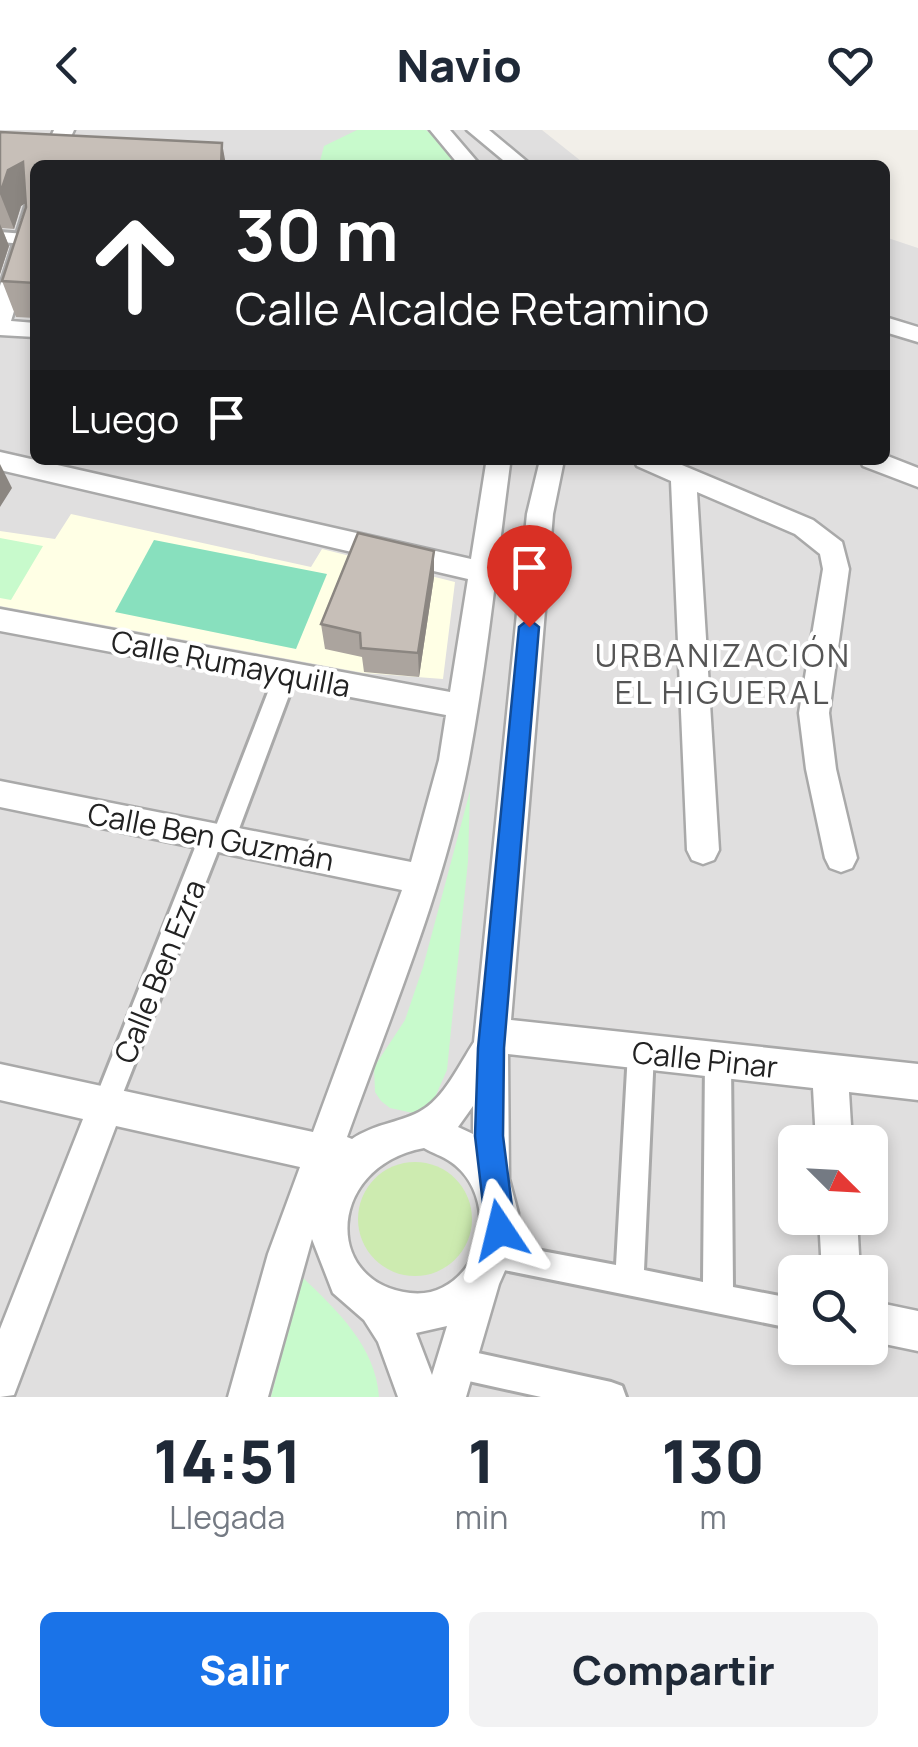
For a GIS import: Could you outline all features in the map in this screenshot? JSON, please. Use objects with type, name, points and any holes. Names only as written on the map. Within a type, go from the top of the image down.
[{"type":"street","points":[[51,160],[64,130]]},
{"type":"street","points":[[440,130],[466,160]]},
{"type":"street","points":[[478,130],[515,160]]},
{"type":"street","points":[[30,223],[0,325],[30,329]]},
{"type":"street","points":[[0,237],[25,239]]},
{"type":"street","points":[[890,326],[918,335]]},
{"type":"street","points":[[0,461],[480,571]]},
{"type":"street","points":[[498,465],[454,760],[422,879],[346,1091],[332,1170],[332,1251],[357,1294],[399,1314],[443,1310],[487,1269],[628,1283],[778,1311]]},
{"type":"street","points":[[535,465],[540,514]]},
{"type":"street","points":[[551,465],[540,514],[492,1042],[492,1180],[499,1204],[500,1230],[450,1380],[610,1397]]},
{"type":"street","points":[[658,465],[804,527],[833,549],[836,569],[814,713],[821,769],[841,858]]},
{"type":"street","points":[[885,465],[918,478]]},
{"type":"street","points":[[683,476],[703,850]]},
{"type":"street","name":"Calle Rumayquilla","points":[[0,620],[461,706]]},
{"type":"street","name":"Calle Ben Ezra","points":[[105,1107],[286,674]]},
{"type":"street","name":"Calle Ben Guzmán","points":[[0,794],[422,879]]},
{"type":"street","points":[[425,1130],[448,1111],[492,1042]]},
{"type":"street","name":"Calle Pinar","points":[[492,1042],[641,1052],[918,1082]]},
{"type":"street","points":[[628,1283],[641,1052]]},
{"type":"street","points":[[718,1061],[718,1300]]},
{"type":"street","points":[[830,1072],[833,1125]]},
{"type":"street","points":[[0,1082],[332,1170]]},
{"type":"street","points":[[0,1381],[105,1107]]},
{"type":"street","points":[[248,1397],[287,1254],[332,1170],[397,1133],[425,1130],[452,1138],[475,1155],[492,1180]]},
{"type":"street","points":[[378,1307],[394,1329],[412,1367],[418,1397]]},
{"type":"street","points":[[888,1325],[918,1331]]},
{"type":"shaded area","points":[[0,130],[542,130],[580,160],[30,160],[30,465],[890,465],[890,239],[918,248],[918,1397],[0,1397]]},
{"type":"shaded area","points":[[71,514],[311,567],[322,549],[455,582],[443,679],[364,673],[0,606],[0,531],[55,539]]},
{"type":"green space","points":[[357,130],[426,130],[456,160],[320,160],[324,146]]},
{"type":"green space","points":[[0,538],[43,546],[11,600],[0,598]]},
{"type":"green space","points":[[154,540],[327,574],[296,649],[115,612]]},
{"type":"green space","points":[[470,791],[468,861],[447,1070],[432,1104],[413,1113],[390,1108],[381,1101],[375,1092],[374,1067],[405,1020]]},
{"type":"green space","points":[[415,1162],[437,1166],[455,1179],[468,1197],[472,1219],[468,1241],[455,1259],[437,1272],[415,1276],[393,1272],[375,1259],[362,1241],[358,1219],[362,1197],[375,1179],[393,1166]]},
{"type":"green space","points":[[302,1277],[341,1316],[363,1346],[379,1397],[271,1397]]},
{"type":"building","points":[[0,132],[222,143],[221,160],[30,160],[30,283],[2,281],[26,207],[23,162],[8,170],[0,194]]},
{"type":"building","points":[[358,533],[434,551],[418,653],[361,648],[360,633],[321,624]]},
{"type":"district","name":"URBANIZACIÓN EL HIGUERAL","points":[[723,674]]},
{"type":"route","points":[[500,1230],[489,1136],[491,1048],[529,627]]}]
